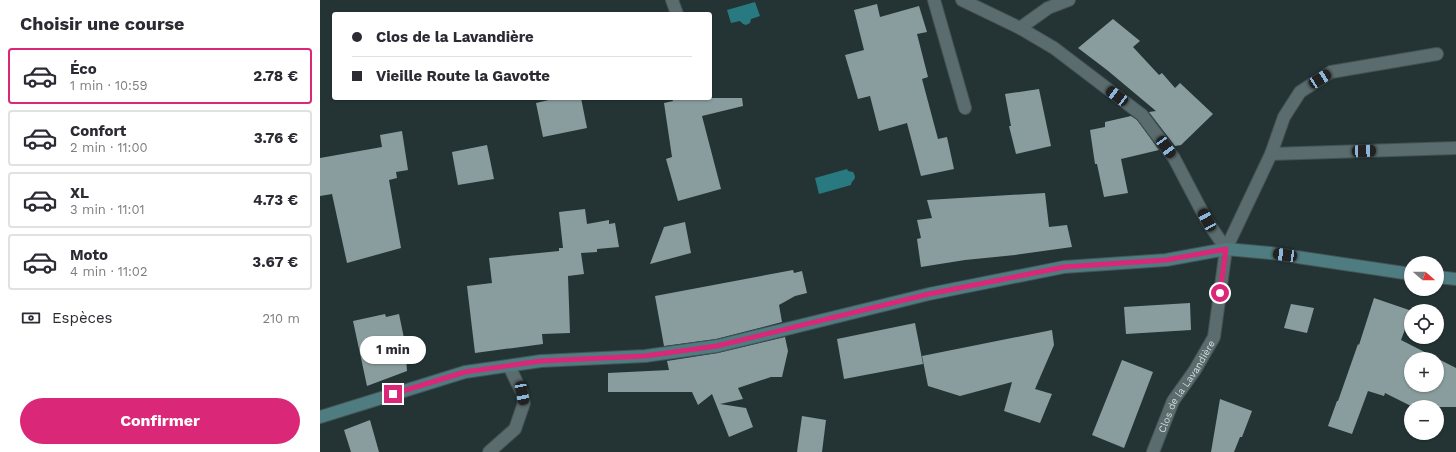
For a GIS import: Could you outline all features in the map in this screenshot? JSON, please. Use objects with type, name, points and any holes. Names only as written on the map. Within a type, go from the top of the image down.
[{"type":"street","points":[[672,0],[676,12]]},
{"type":"street","points":[[934,0],[965,108]]},
{"type":"street","points":[[962,0],[1020,28],[1054,48],[1142,114],[1174,158],[1207,220],[1226,249]]},
{"type":"street","points":[[1020,28],[1048,8],[1069,0]]},
{"type":"street","name":"Clos de la Lavandière","points":[[1153,452],[1173,401],[1195,370],[1214,337],[1226,249],[1271,154],[1284,117],[1300,92],[1331,72],[1437,54]]},
{"type":"street","points":[[1271,154],[1456,148]]},
{"type":"street","points":[[320,417],[465,372],[541,361],[645,356],[717,346],[929,294],[1057,269],[1166,260],[1226,249],[1270,253],[1404,273]]},
{"type":"street","points":[[1444,278],[1456,279]]},
{"type":"street","points":[[489,452],[516,429],[524,403],[522,393],[509,366]]},
{"type":"water","points":[[755,2],[760,16],[751,19],[750,23],[746,25],[740,21],[731,23],[727,10]]},
{"type":"water","points":[[847,169],[848,171],[853,172],[855,177],[851,185],[819,194],[815,178]]},
{"type":"building","points":[[877,4],[880,17],[919,6],[927,32],[917,34],[928,77],[922,79],[938,139],[947,137],[954,169],[921,176],[907,123],[879,131],[870,96],[858,99],[845,55],[864,50],[854,10]]},
{"type":"building","points":[[1113,19],[1140,41],[1133,47],[1159,75],[1162,73],[1175,88],[1180,83],[1213,114],[1181,145],[1175,146],[1149,112],[1156,111],[1078,48]]},
{"type":"building","points":[[1039,89],[1051,146],[1016,154],[1009,126],[1011,126],[1005,94]]},
{"type":"building","points":[[712,98],[742,98],[743,106],[702,116],[721,189],[678,201],[666,159],[672,157],[664,103],[673,101],[712,100]]},
{"type":"building","points":[[549,100],[581,100],[587,128],[543,137],[536,103]]},
{"type":"building","points":[[1131,116],[1137,120],[1159,150],[1121,159],[1128,193],[1104,197],[1097,164],[1095,164],[1090,130],[1105,127],[1105,122]]},
{"type":"building","points":[[402,131],[408,170],[396,172],[397,178],[389,180],[401,248],[347,263],[332,194],[320,196],[320,158],[382,147],[380,135]]},
{"type":"building","points":[[487,145],[494,179],[458,185],[452,152]]},
{"type":"building","points":[[1045,193],[1049,227],[1067,225],[1072,247],[921,267],[917,239],[921,238],[917,220],[932,218],[927,200]]},
{"type":"building","points":[[585,209],[587,224],[609,220],[609,224],[615,223],[619,247],[597,249],[597,252],[581,253],[584,274],[568,276],[570,333],[542,334],[543,344],[475,353],[467,286],[492,283],[489,258],[559,251],[559,248],[563,248],[559,212]]},
{"type":"building","points":[[685,222],[691,253],[650,264],[664,227]]},
{"type":"building","points":[[793,270],[794,273],[802,271],[807,293],[795,296],[779,305],[782,322],[716,339],[664,346],[655,296]]},
{"type":"building","points":[[1374,298],[1404,308],[1404,332],[1401,340],[1404,342],[1404,344],[1409,344],[1425,352],[1404,352],[1404,392],[1444,392],[1444,362],[1456,368],[1456,407],[1444,407],[1444,400],[1404,400],[1404,402],[1385,393],[1384,396],[1368,391],[1352,434],[1328,426],[1358,344],[1359,345]]},
{"type":"building","points":[[1190,303],[1191,330],[1126,334],[1124,307]]},
{"type":"building","points":[[1291,304],[1314,308],[1307,333],[1284,328]]},
{"type":"building","points":[[385,314],[386,317],[399,314],[405,343],[407,371],[367,386],[353,321]]},
{"type":"building","points":[[915,323],[923,364],[844,379],[837,339]]},
{"type":"building","points":[[1052,330],[1054,345],[1035,389],[1052,394],[1040,423],[1004,411],[1012,382],[960,396],[928,386],[922,356]]},
{"type":"building","points":[[785,337],[788,351],[782,377],[771,377],[738,388],[743,399],[720,404],[746,408],[753,427],[729,437],[712,394],[698,405],[692,392],[608,392],[608,373],[669,370],[667,361],[718,353]]},
{"type":"building","points":[[1122,360],[1153,372],[1124,448],[1092,435]]},
{"type":"building","points":[[1220,399],[1252,411],[1242,437],[1240,437],[1234,452],[1211,452]]},
{"type":"building","points":[[802,416],[826,420],[822,452],[797,452]]},
{"type":"building","points":[[370,420],[379,452],[351,452],[344,430]]},
{"type":"route","points":[[393,394],[465,372],[541,361],[645,356],[717,346],[929,294],[1064,267],[1166,260],[1226,249],[1220,293]]}]
